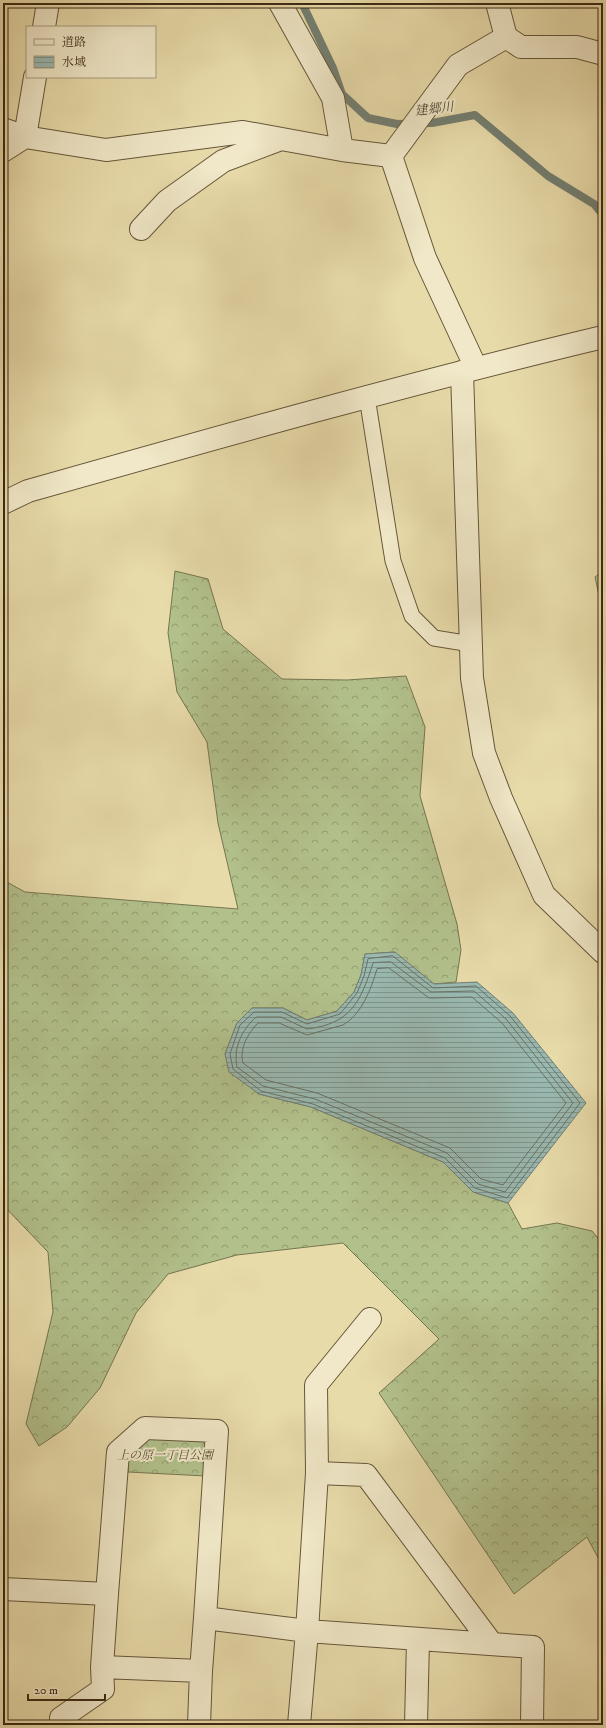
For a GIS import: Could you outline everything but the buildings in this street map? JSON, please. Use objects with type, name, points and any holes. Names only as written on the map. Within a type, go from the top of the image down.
[{"type":"street","points":[[44,26],[48,3]]},
{"type":"street","points":[[280,3],[333,98],[342,150]]},
{"type":"street","points":[[497,3],[506,37],[522,47],[577,47],[603,54]]},
{"type":"street","points":[[395,151],[458,65],[506,37]]},
{"type":"street","points":[[3,151],[25,137],[35,78]]},
{"type":"street","points":[[3,129],[25,137],[106,150],[242,132],[342,150],[395,151]]},
{"type":"street","points":[[141,229],[167,201],[223,161],[282,139]]},
{"type":"street","points":[[395,151],[425,258],[469,370],[472,678],[484,753],[501,798],[544,894],[603,952]]},
{"type":"street","points":[[3,502],[28,491],[367,397],[603,337]]},
{"type":"street","points":[[299,1725],[308,1631],[316,1473],[316,1385],[370,1318]]},
{"type":"street","points":[[60,1718],[103,1689],[102,1667],[118,1452],[145,1428],[217,1430],[206,1618],[201,1671],[199,1725]]},
{"type":"street","points":[[316,1473],[366,1475],[492,1644]]},
{"type":"street","points":[[3,1589],[107,1594]]},
{"type":"street","points":[[206,1618],[308,1631],[533,1647],[532,1725]]},
{"type":"street","points":[[416,1725],[418,1640]]},
{"type":"street","points":[[102,1667],[201,1671]]},
{"type":"lane","points":[[367,397],[393,561],[412,616],[434,638],[471,644]]},
{"type":"green space","points":[[175,571],[208,579],[223,629],[282,679],[347,680],[406,676],[425,727],[420,796],[457,924],[461,950],[456,982],[434,984],[394,952],[365,954],[361,975],[354,992],[337,1011],[307,1020],[283,1008],[252,1008],[237,1023],[225,1054],[259,1094],[311,1107],[443,1162],[473,1192],[508,1203],[522,1229],[557,1223],[592,1231],[603,1244],[603,1567],[587,1537],[514,1594],[379,1393],[439,1339],[343,1243],[237,1255],[168,1274],[136,1313],[100,1388],[67,1427],[39,1446],[26,1424],[53,1312],[48,1252],[3,1205],[3,880],[25,892],[238,909],[218,823],[207,742],[177,692],[168,633]]},
{"type":"green space","points":[[603,571],[603,614],[595,577]]},
{"type":"green space","name":"上の原一丁目公園","points":[[148,1435],[209,1437],[206,1476],[128,1472],[129,1453]]},
{"type":"water","points":[[395,952],[434,984],[477,982],[513,1013],[586,1103],[508,1203],[473,1192],[443,1162],[311,1107],[259,1094],[229,1072],[225,1054],[237,1023],[252,1008],[283,1008],[307,1020],[337,1011],[354,992],[361,975],[365,954]]},
{"type":"waterway","name":"建郷川","points":[[302,3],[333,68],[342,94],[368,118],[397,124],[432,123],[475,115],[548,176],[594,204],[603,215]]}]
